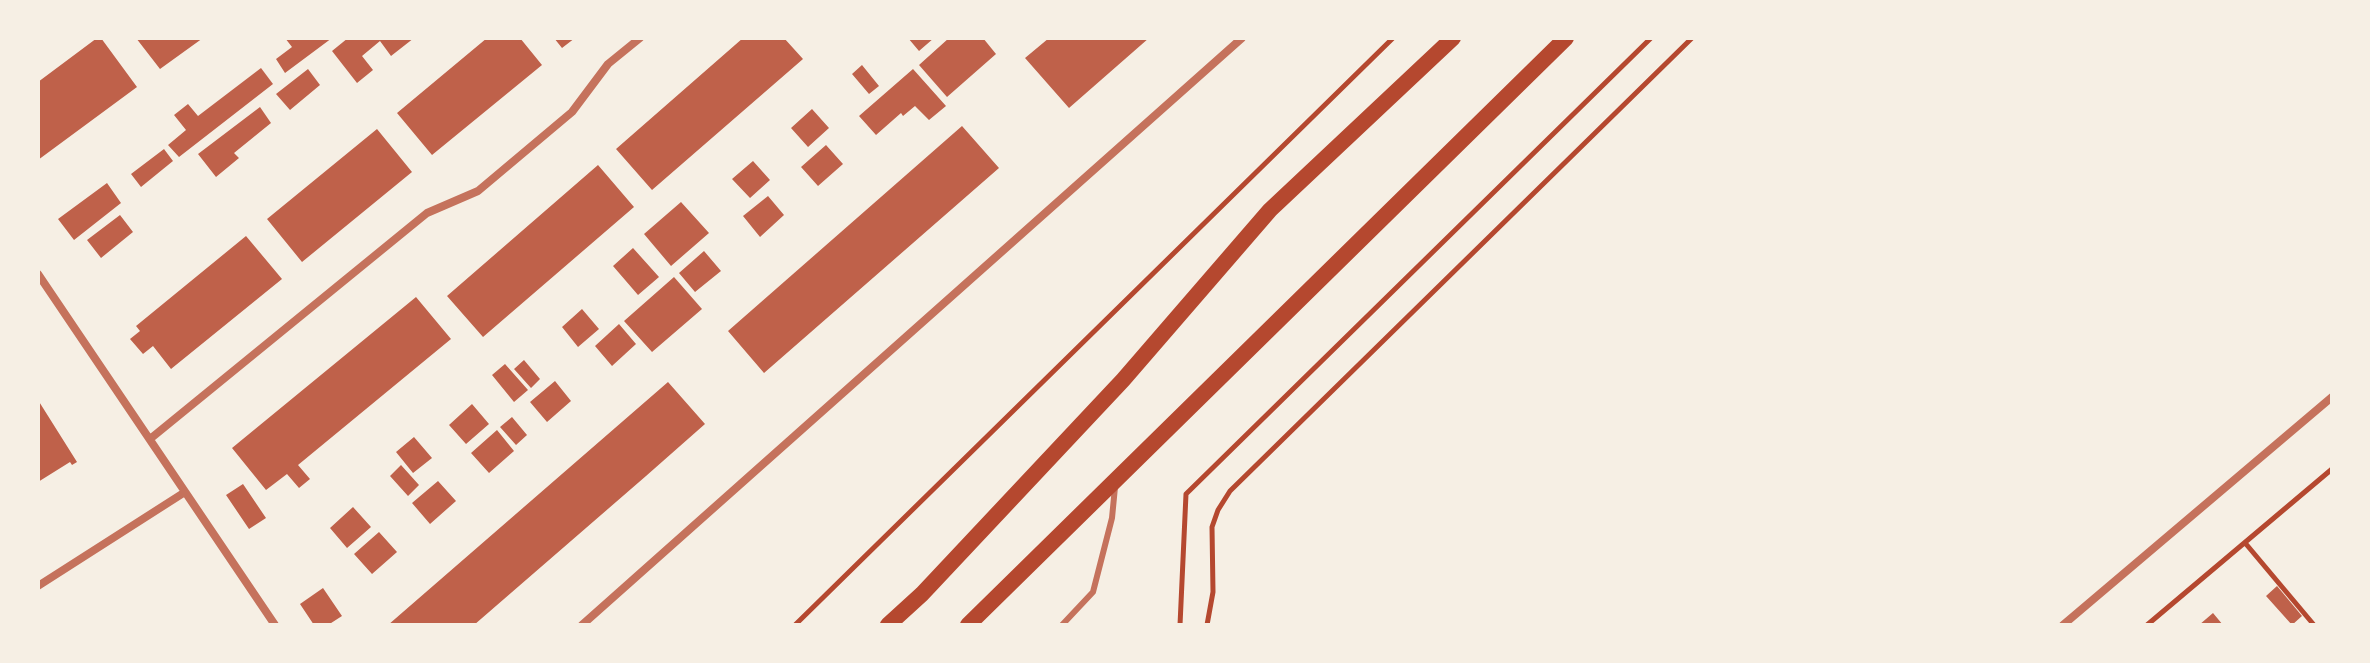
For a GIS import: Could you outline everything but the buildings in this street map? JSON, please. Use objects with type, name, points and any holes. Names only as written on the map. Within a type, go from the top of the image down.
[{"type":"main road","points":[[888,625],[922,594],[1123,380],[1270,210],[1453,38]]},
{"type":"main road","points":[[968,625],[1566,38]]},
{"type":"street","points":[[150,439],[427,213],[478,191],[572,112],[608,64],[640,38]]},
{"type":"street","points":[[582,625],[1242,38]]},
{"type":"street","points":[[38,274],[275,625]]},
{"type":"street","points":[[2063,625],[2332,397]]},
{"type":"street","points":[[38,586],[185,492]]},
{"type":"lane","points":[[1062,625],[1093,592],[1112,518],[1115,481]]},
{"type":"path","points":[[795,625],[1393,38]]},
{"type":"path","points":[[1180,625],[1186,494],[1651,38]]},
{"type":"path","points":[[1207,625],[1213,592],[1212,527],[1230,491],[1692,38]]},
{"type":"path","points":[[2147,625],[2332,469]]},
{"type":"path","points":[[2246,544],[2314,625]]}]
